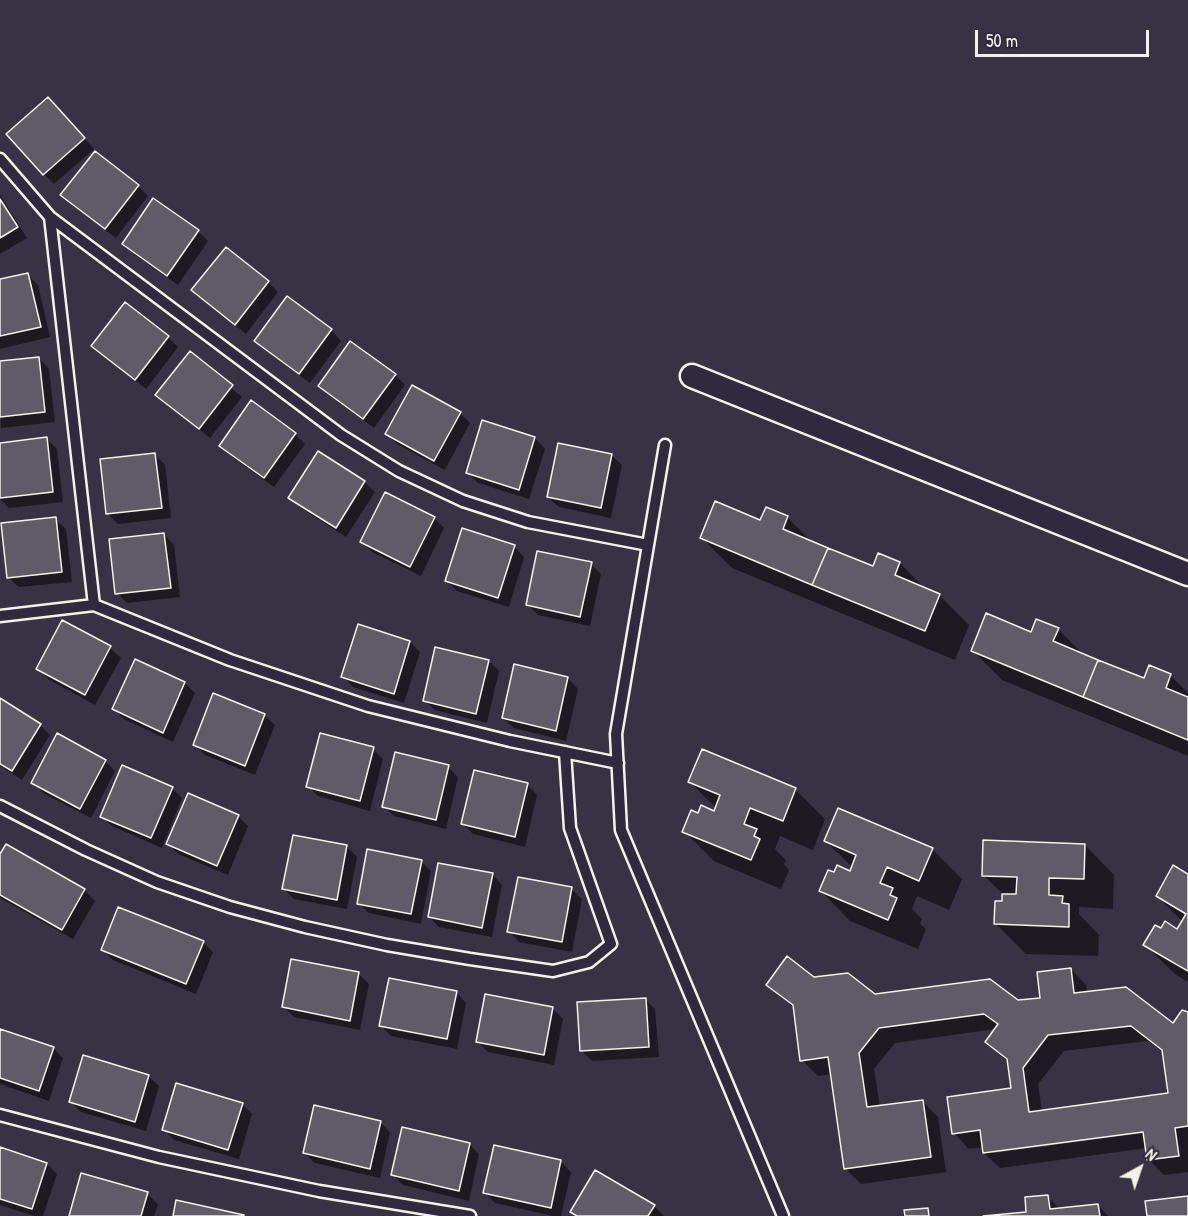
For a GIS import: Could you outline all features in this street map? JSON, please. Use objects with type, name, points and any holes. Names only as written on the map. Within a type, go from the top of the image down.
[{"type":"street","points":[[692,376],[1188,574]]},
{"type":"lane","points":[[0,159],[50,217],[341,435],[399,471],[463,501],[528,522],[648,545]]},
{"type":"lane","points":[[50,217],[94,605]]},
{"type":"lane","points":[[665,445],[616,734],[621,830],[783,1216]]},
{"type":"lane","points":[[0,616],[94,605],[161,634],[299,684],[439,725],[618,763]]},
{"type":"lane","points":[[0,806],[86,850],[157,882],[231,907],[387,945],[553,971],[589,962],[611,944],[570,828],[565,752]]},
{"type":"lane","points":[[0,1114],[159,1157],[319,1191],[470,1216]]},
{"type":"building","points":[[48,97],[85,138],[43,175],[6,134]]},
{"type":"building","points":[[95,151],[139,185],[105,229],[60,195]]},
{"type":"building","points":[[153,198],[199,230],[167,276],[122,244]]},
{"type":"building","points":[[0,199],[18,227],[0,238]]},
{"type":"building","points":[[226,247],[269,281],[235,325],[191,290]]},
{"type":"building","points":[[28,273],[41,327],[0,336],[0,279]]},
{"type":"building","points":[[287,296],[332,329],[299,374],[254,341]]},
{"type":"building","points":[[125,302],[169,336],[135,380],[91,346]]},
{"type":"building","points":[[350,341],[396,374],[363,419],[318,386]]},
{"type":"building","points":[[190,351],[233,385],[199,429],[155,395]]},
{"type":"building","points":[[39,357],[45,412],[0,417],[0,361]]},
{"type":"building","points":[[412,385],[461,412],[434,461],[385,434]]},
{"type":"building","points":[[251,400],[296,433],[264,478],[219,446]]},
{"type":"building","points":[[482,420],[535,437],[519,490],[466,473]]},
{"type":"building","points":[[47,437],[53,492],[0,498],[0,443]]},
{"type":"building","points":[[558,443],[612,454],[601,508],[547,497]]},
{"type":"building","points":[[318,451],[365,481],[336,528],[288,498]]},
{"type":"building","points":[[155,453],[162,508],[106,514],[100,459]]},
{"type":"building","points":[[385,492],[435,517],[410,567],[360,542]]},
{"type":"building","points":[[715,501],[760,520],[766,507],[788,516],[783,529],[828,548],[812,585],[700,538]]},
{"type":"building","points":[[56,517],[62,572],[7,578],[1,523]]},
{"type":"building","points":[[462,528],[515,545],[498,598],[445,581]]},
{"type":"building","points":[[164,533],[171,588],[115,594],[109,539]]},
{"type":"building","points":[[828,548],[873,566],[878,553],[900,562],[895,575],[940,594],[925,631],[812,585]]},
{"type":"building","points":[[537,551],[592,562],[580,617],[526,605]]},
{"type":"building","points":[[986,613],[1031,632],[1036,619],[1059,628],[1053,641],[1098,660],[1083,697],[971,651]]},
{"type":"building","points":[[62,620],[111,646],[85,695],[36,669]]},
{"type":"building","points":[[358,624],[410,641],[394,694],[341,677]]},
{"type":"building","points":[[435,647],[489,660],[476,714],[423,701]]},
{"type":"building","points":[[135,659],[185,682],[163,733],[112,709]]},
{"type":"building","points":[[1098,660],[1144,678],[1149,665],[1171,674],[1166,688],[1188,697],[1188,740],[1083,697]]},
{"type":"building","points":[[514,664],[568,677],[556,731],[502,718]]},
{"type":"building","points":[[213,693],[265,714],[245,766],[193,745]]},
{"type":"building","points":[[0,698],[41,724],[12,771],[0,764]]},
{"type":"building","points":[[57,733],[106,760],[80,809],[31,783]]},
{"type":"building","points":[[320,733],[374,747],[360,801],[306,787]]},
{"type":"building","points":[[702,749],[796,788],[783,821],[750,808],[744,824],[757,829],[754,836],[760,839],[751,860],[682,832],[691,810],[698,813],[701,805],[714,811],[720,795],[688,782]]},
{"type":"building","points":[[395,752],[449,765],[436,820],[382,807]]},
{"type":"building","points":[[122,765],[173,787],[151,838],[100,817]]},
{"type":"building","points":[[474,770],[528,783],[515,837],[461,824]]},
{"type":"building","points":[[188,793],[239,815],[217,866],[166,844]]},
{"type":"building","points":[[838,808],[933,848],[919,881],[887,867],[880,883],[893,888],[890,895],[897,898],[888,920],[819,891],[828,870],[834,872],[837,865],[850,871],[856,855],[824,841]]},
{"type":"building","points":[[293,835],[347,845],[337,900],[282,889]]},
{"type":"building","points":[[983,840],[1085,844],[1084,879],[1049,878],[1049,895],[1063,896],[1062,903],[1069,904],[1069,927],[994,924],[995,901],[1002,901],[1002,894],[1016,894],[1017,877],[982,876]]},
{"type":"building","points":[[6,844],[85,889],[62,930],[0,895],[0,854]]},
{"type":"building","points":[[367,849],[422,860],[411,914],[357,904]]},
{"type":"building","points":[[438,863],[493,873],[482,928],[428,917]]},
{"type":"building","points":[[1173,865],[1188,874],[1188,971],[1143,945],[1155,925],[1161,928],[1165,921],[1177,929],[1186,914],[1156,896]]},
{"type":"building","points":[[518,877],[572,887],[562,942],[507,932]]},
{"type":"building","points":[[118,907],[204,941],[186,984],[101,950]]},
{"type":"building","points":[[787,956],[814,977],[848,973],[875,994],[990,979],[1018,1000],[1040,998],[1037,972],[1071,968],[1074,993],[1126,987],[1173,1023],[1182,1010],[1188,1012],[1188,1126],[1175,1128],[1179,1156],[1147,1160],[1143,1132],[983,1153],[980,1130],[952,1134],[947,1097],[1011,1088],[1007,1059],[985,1042],[998,1024],[984,1014],[879,1028],[859,1053],[867,1107],[923,1100],[931,1157],[844,1169],[828,1057],[800,1061],[793,1005],[766,985]],"holes":[[[1131,1026],[1162,1050],[1168,1093],[1029,1112],[1023,1068],[1048,1035]]]},
{"type":"building","points":[[291,959],[359,972],[350,1021],[282,1007]]},
{"type":"building","points":[[389,978],[457,991],[447,1039],[379,1026]]},
{"type":"building","points":[[485,994],[553,1007],[544,1055],[476,1042]]},
{"type":"building","points":[[646,998],[649,1047],[580,1051],[577,1002]]},
{"type":"building","points":[[0,1029],[54,1047],[39,1091],[0,1078]]},
{"type":"building","points":[[83,1055],[149,1075],[135,1122],[69,1102]]},
{"type":"building","points":[[176,1083],[243,1103],[228,1150],[162,1130]]},
{"type":"building","points":[[314,1105],[381,1121],[370,1169],[303,1153]]},
{"type":"building","points":[[402,1127],[470,1143],[459,1191],[391,1175]]},
{"type":"building","points":[[494,1145],[561,1160],[551,1208],[483,1193]]},
{"type":"building","points":[[0,1147],[47,1163],[32,1209],[0,1199]]},
{"type":"building","points":[[595,1170],[655,1205],[648,1216],[577,1216],[570,1212]]},
{"type":"building","points":[[81,1173],[148,1192],[141,1216],[69,1216]]},
{"type":"building","points":[[1048,1195],[1050,1209],[1098,1204],[1100,1216],[983,1216],[1026,1212],[1025,1197]]},
{"type":"building","points":[[1188,1196],[1188,1216],[1147,1216],[1145,1201]]},
{"type":"building","points":[[176,1200],[244,1215],[244,1216],[173,1216]]},
{"type":"building","points":[[928,1208],[929,1216],[905,1216],[904,1210]]}]
